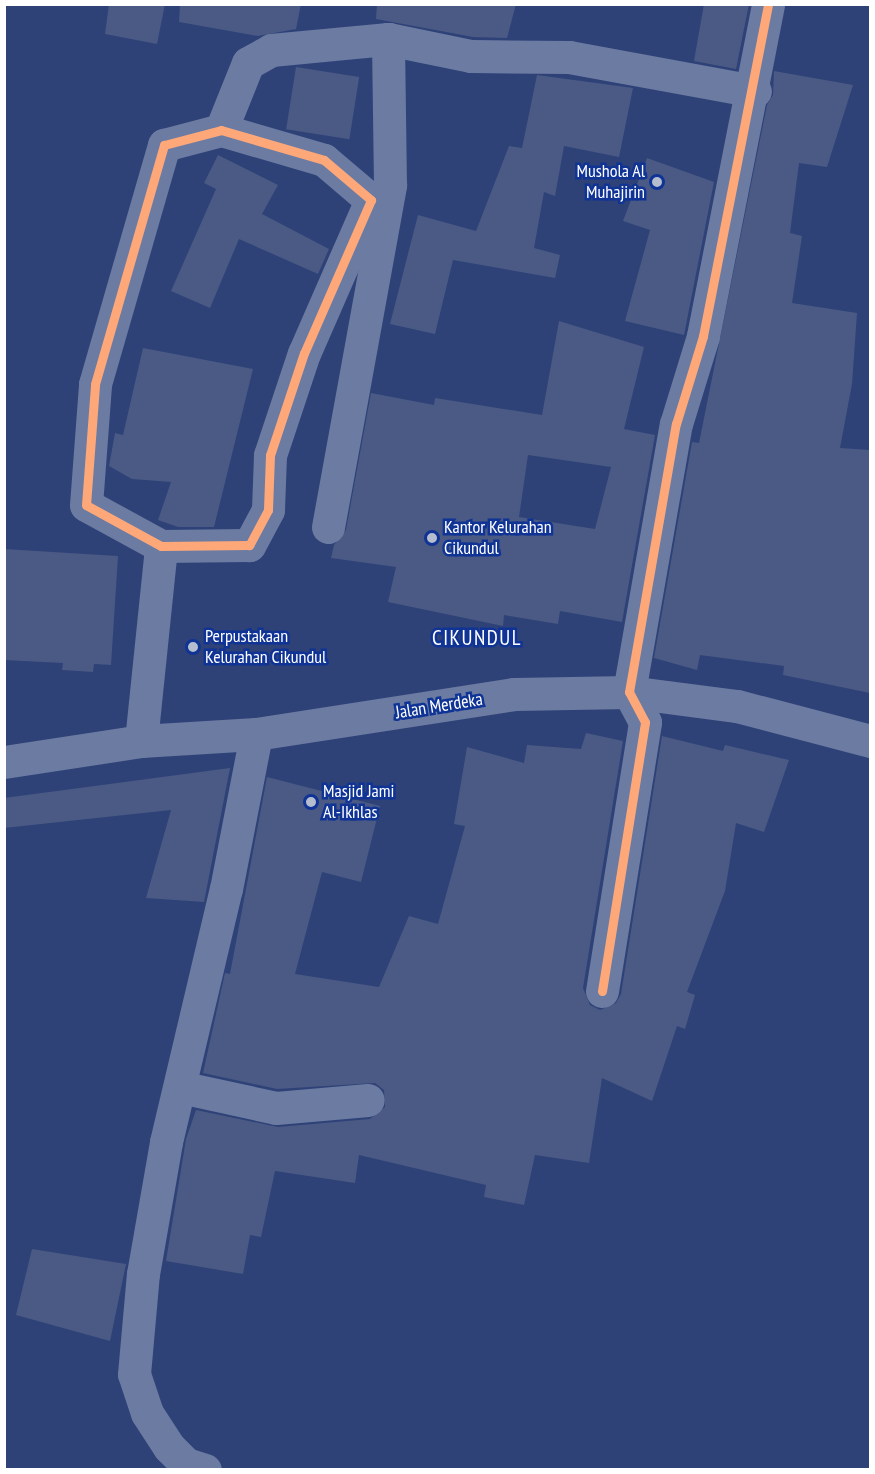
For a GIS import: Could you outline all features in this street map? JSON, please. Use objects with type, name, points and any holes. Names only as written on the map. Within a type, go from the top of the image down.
[{"type":"street","points":[[602,991],[645,722],[629,692],[676,424],[702,336],[755,91],[768,4]]},
{"type":"street","points":[[221,130],[248,63],[271,50],[388,39],[471,56],[569,57],[755,91]]},
{"type":"street","points":[[328,527],[390,185],[388,39]]},
{"type":"street","points":[[221,130],[324,160],[371,200],[304,352],[270,455],[268,510],[249,545],[161,546],[86,505],[95,384],[164,145],[221,130]]},
{"type":"street","points":[[141,741],[161,546]]},
{"type":"street","name":"Jalan Merdeka","points":[[4,762],[141,741],[256,734],[514,694],[629,692],[737,706],[870,741]]},
{"type":"street","points":[[205,1470],[186,1464],[168,1447],[147,1413],[134,1374],[144,1274],[180,1086],[256,734]]},
{"type":"street","points":[[180,1086],[276,1108],[368,1100]]},
{"type":"building","points":[[109,4],[165,4],[157,44],[105,34]]},
{"type":"building","points":[[180,4],[301,4],[296,29],[258,36],[179,22]]},
{"type":"building","points":[[377,4],[516,4],[507,38],[473,37],[376,19]]},
{"type":"building","points":[[704,4],[749,4],[736,69],[694,61]]},
{"type":"building","points":[[296,67],[359,77],[349,139],[286,129]]},
{"type":"building","points":[[774,71],[853,85],[827,167],[799,163],[790,233],[802,236],[792,303],[857,313],[852,384],[840,448],[870,450],[870,693],[783,675],[784,666],[700,655],[697,670],[654,658],[692,442],[699,443],[767,105],[773,95]]},
{"type":"building","points":[[537,75],[633,88],[619,157],[564,146],[555,196],[544,192],[534,248],[560,255],[555,278],[453,260],[435,334],[390,324],[418,215],[476,231],[509,146],[522,148]]},
{"type":"building","points":[[218,155],[278,185],[262,214],[329,249],[318,274],[239,239],[210,308],[171,291],[216,189],[204,183]]},
{"type":"building","points":[[647,158],[714,182],[684,335],[625,321],[650,230],[623,221]]},
{"type":"building","points":[[559,321],[644,347],[624,429],[655,435],[622,622],[560,611],[558,624],[504,615],[503,626],[388,602],[396,567],[331,558],[334,545],[346,530],[371,393],[434,405],[435,398],[542,415]],"holes":[[[528,455],[611,467],[595,529],[519,517]]]},
{"type":"building","points":[[143,348],[253,369],[214,527],[178,527],[158,520],[171,482],[132,479],[109,466],[115,433],[123,435]]},
{"type":"building","points":[[4,549],[118,556],[111,665],[94,664],[93,672],[62,670],[63,663],[4,660]]},
{"type":"building","points":[[586,733],[623,741],[583,988],[590,1005],[600,1010],[616,1003],[621,994],[662,736],[723,751],[725,745],[789,760],[764,832],[736,823],[725,891],[687,992],[695,995],[685,1029],[677,1026],[652,1101],[602,1078],[589,1163],[535,1155],[524,1205],[484,1197],[486,1185],[359,1155],[355,1183],[275,1171],[261,1237],[250,1235],[243,1274],[166,1261],[186,1139],[196,1110],[278,1127],[370,1119],[385,1107],[384,1090],[375,1083],[277,1089],[203,1073],[225,973],[230,974],[267,777],[380,806],[361,882],[322,872],[295,974],[379,987],[409,916],[438,924],[465,826],[454,824],[467,747],[524,763],[527,745],[581,749]]},
{"type":"building","points":[[230,768],[204,902],[146,898],[171,810],[4,828],[4,798]]},
{"type":"building","points":[[32,1249],[126,1264],[110,1341],[16,1315]]},
{"type":"cycle path","points":[[602,991],[645,722],[629,692],[676,424],[703,336],[768,4]]},
{"type":"cycle path","points":[[221,130],[324,160],[371,200],[304,353],[270,455],[268,510],[249,545],[161,546],[86,505],[95,384],[164,145],[221,130]]},
{"type":"place","name":"Mushola Al Muhajirin","points":[[657,182]]},
{"type":"place","name":"Kantor Kelurahan Cikundul","points":[[432,538]]},
{"type":"place","name":"Perpustakaan Kelurahan Cikundul","points":[[193,647]]},
{"type":"place","name":"Masjid Jami Al-Ikhlas","points":[[311,802]]},
{"type":"district","name":"CIKUNDUL","points":[[477,638]]}]
